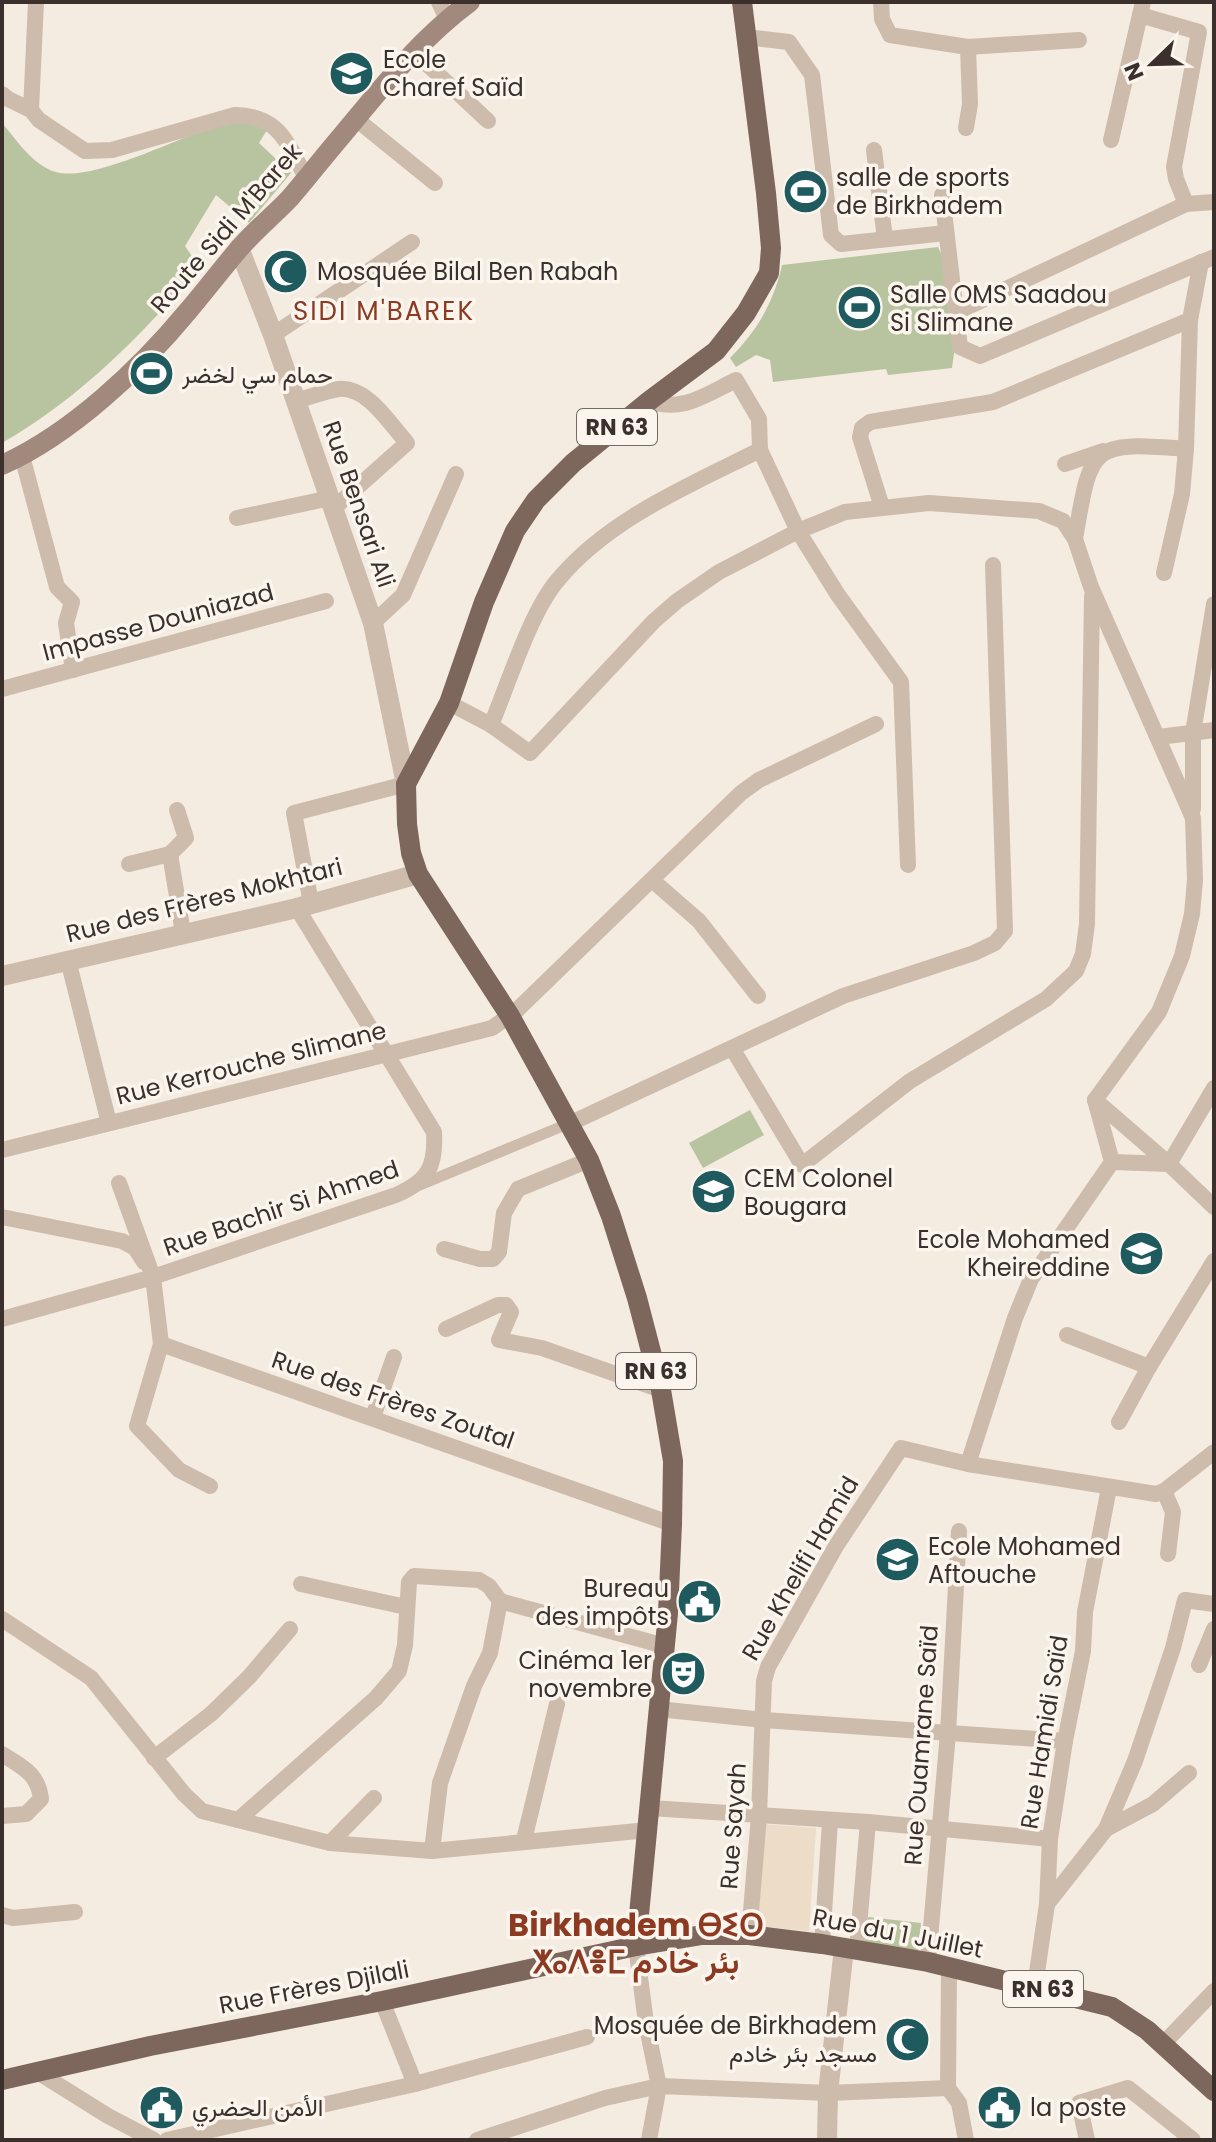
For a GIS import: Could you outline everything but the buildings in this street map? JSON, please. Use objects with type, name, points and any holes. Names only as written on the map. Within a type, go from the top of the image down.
[{"type":"main road","name":"Route Sidi M'Barek","points":[[2,465],[22,456],[112,389],[188,312],[239,248],[290,198],[414,52],[443,11],[470,2]]},
{"type":"main road","name":"RN 63","points":[[636,1946],[665,1646],[672,1524],[673,1461],[661,1390],[637,1298],[589,1160],[510,1016],[418,874],[411,853],[406,784],[449,703],[484,602],[515,531],[536,500],[564,472],[649,401],[716,351],[746,313],[769,273],[771,248],[742,2]]},
{"type":"main road","name":"Rue du 1 Juillet","points":[[636,1946],[702,1935],[749,1935],[928,1962],[1035,1986],[1112,2007],[1163,2044],[1214,2091]]},
{"type":"main road","name":"Rue Frères Djilali","points":[[2,2080],[636,1946]]},
{"type":"street","points":[[31,110],[36,2]]},
{"type":"street","points":[[881,2],[882,19],[890,35],[968,47],[1079,40]]},
{"type":"street","points":[[1111,140],[1142,9],[1199,32],[1174,167],[1186,204]]},
{"type":"street","points":[[746,37],[789,42],[812,75],[831,235],[835,241],[841,244],[946,233]]},
{"type":"street","points":[[966,128],[970,104],[968,47]]},
{"type":"street","points":[[414,52],[488,121]]},
{"type":"street","points":[[2,94],[31,110],[39,120],[85,151],[112,150],[235,115],[253,115],[275,127],[306,177]]},
{"type":"street","points":[[356,119],[435,183]]},
{"type":"street","points":[[874,150],[885,239]]},
{"type":"street","points":[[942,195],[960,347],[980,356],[1208,260]]},
{"type":"street","points":[[957,312],[1186,204],[1214,202]]},
{"type":"street","points":[[273,335],[412,242]]},
{"type":"street","name":"Rue Bensari Ali","points":[[239,248],[273,335],[373,623],[406,784]]},
{"type":"street","points":[[1164,573],[1182,494],[1190,320],[1208,260]]},
{"type":"street","points":[[882,507],[860,437],[862,428],[870,422],[993,402],[1190,320]]},
{"type":"street","points":[[649,401],[665,407],[682,405],[736,380],[759,419],[760,450],[798,531],[838,595],[901,682],[908,865]]},
{"type":"street","points":[[237,518],[332,503],[407,443],[365,396],[353,390],[340,389],[296,401]]},
{"type":"street","points":[[1065,464],[1131,444],[1186,449]]},
{"type":"street","points":[[491,725],[535,618],[555,582],[609,532],[692,484],[760,450]]},
{"type":"street","points":[[1075,539],[1089,469],[1103,451]]},
{"type":"street","points":[[22,456],[57,587],[72,602],[66,623],[73,670]]},
{"type":"street","points":[[373,623],[403,595],[456,474]]},
{"type":"street","points":[[449,703],[491,725],[530,753],[654,621],[677,601],[719,572],[798,531],[845,512],[929,503],[1039,511],[1063,521],[1075,539],[1091,587],[1193,818]]},
{"type":"street","points":[[416,1187],[571,1123],[843,996],[974,953],[995,943],[1005,931],[993,565]]},
{"type":"street","points":[[732,1048],[802,1165],[910,1081],[1046,999],[1076,971],[1083,954],[1087,924],[1091,587]]},
{"type":"street","name":"Impasse Douniazad","points":[[2,689],[326,601]]},
{"type":"street","points":[[1095,1100],[1159,1012],[1182,956],[1193,902],[1193,733],[1214,604]]},
{"type":"street","name":"Rue Kerrouche Slimane","points":[[2,1150],[492,1028],[510,1016],[741,793],[759,780],[876,724]]},
{"type":"street","points":[[1159,737],[1214,730]]},
{"type":"street","points":[[304,905],[294,813],[406,784]]},
{"type":"street","points":[[129,864],[170,854],[186,838],[177,810]]},
{"type":"street","points":[[170,854],[183,933]]},
{"type":"street","name":"Rue des Frères Mokhtari","points":[[2,976],[304,905],[418,874]]},
{"type":"street","points":[[652,880],[699,921],[758,996]]},
{"type":"street","name":"Rue Bachir Si Ahmed","points":[[2,1319],[153,1277],[416,1187],[429,1171],[435,1153],[434,1132],[384,1054],[304,905]]},
{"type":"street","points":[[68,960],[109,1123]]},
{"type":"street","points":[[1169,1164],[1214,1088]]},
{"type":"street","points":[[1095,1100],[1112,1162]]},
{"type":"street","points":[[1095,1100],[1214,1207]]},
{"type":"street","points":[[444,1249],[480,1259],[493,1259],[499,1252],[504,1213],[518,1189],[589,1160]]},
{"type":"street","points":[[1112,1162],[1169,1164]]},
{"type":"street","points":[[1112,1162],[1031,1279],[1015,1318],[968,1464],[1156,1494],[1208,1458],[1214,1436]]},
{"type":"street","points":[[119,1183],[153,1277],[161,1344],[137,1426],[179,1470],[210,1486]]},
{"type":"street","points":[[2,1217],[122,1241],[135,1248],[153,1277]]},
{"type":"street","points":[[1119,1422],[1214,1261]]},
{"type":"street","points":[[446,1329],[498,1305],[506,1305],[511,1312],[499,1340],[542,1348],[661,1390]]},
{"type":"street","points":[[1067,1335],[1149,1367]]},
{"type":"street","name":"Rue des Frères Zoutal","points":[[161,1344],[672,1524]]},
{"type":"street","points":[[373,1417],[394,1357]]},
{"type":"street","name":"Rue Khelifi Hamid","points":[[764,1720],[764,1681],[768,1667],[836,1546],[901,1448],[968,1464]]},
{"type":"street","name":"Rue Hamidi Saïd","points":[[1035,1986],[1047,1904],[1050,1839],[1083,1651],[1085,1612],[1109,1488]]},
{"type":"street","points":[[1164,1491],[1173,1512],[1168,1554]]},
{"type":"street","name":"Rue Ouamrane Saïd","points":[[928,1962],[948,1733],[959,1531]]},
{"type":"street","points":[[238,1820],[376,1698],[399,1671],[405,1645],[409,1582],[414,1576],[479,1580],[489,1586],[500,1601],[665,1646]]},
{"type":"street","points":[[301,1584],[406,1607]]},
{"type":"street","points":[[1047,1904],[1106,1829],[1135,1761],[1173,1648],[1185,1600],[1214,1604]]},
{"type":"street","points":[[432,1851],[440,1783],[474,1686],[490,1653],[500,1601]]},
{"type":"street","points":[[2,1619],[91,1678],[154,1758],[202,1811],[330,1843],[432,1851],[648,1830]]},
{"type":"street","points":[[154,1758],[211,1714],[249,1677],[290,1629]]},
{"type":"street","points":[[1199,1665],[1214,1629]]},
{"type":"street","points":[[524,1840],[557,1704]]},
{"type":"street","points":[[658,1709],[764,1720],[1065,1741]]},
{"type":"street","name":"Rue Sayah","points":[[749,1935],[764,1720]]},
{"type":"street","points":[[2,1754],[26,1770],[39,1784],[41,1799],[26,1814],[2,1816]]},
{"type":"street","points":[[1106,1829],[1153,1804],[1189,1773]]},
{"type":"street","points":[[330,1843],[374,1798]]},
{"type":"street","points":[[650,1808],[868,1822],[1050,1839]]},
{"type":"street","points":[[822,1944],[830,1821]]},
{"type":"street","points":[[827,2140],[828,2093],[868,1822]]},
{"type":"street","points":[[2,1915],[13,1918],[75,1912]]},
{"type":"street","points":[[636,1946],[646,2023],[659,2086],[649,2140]]},
{"type":"street","points":[[949,1969],[948,2088],[959,2103],[966,2140]]},
{"type":"street","points":[[1163,2044],[1212,1998]]},
{"type":"street","points":[[382,2001],[415,2084]]},
{"type":"street","points":[[167,2140],[415,2084],[587,2037]]},
{"type":"street","points":[[36,2071],[108,2116],[154,2140]]},
{"type":"street","points":[[477,2140],[605,2098],[659,2086],[828,2093],[948,2088]]},
{"type":"street","points":[[1087,2140],[1079,2103],[1128,2088],[1193,2140]]},
{"type":"green space","points":[[249,121],[267,130],[259,143],[291,173],[249,223],[216,195],[185,246],[200,268],[108,364],[58,406],[2,443],[2,123],[40,164],[56,172],[72,174],[139,156],[225,123]]},
{"type":"green space","name":"Salle OMS Saadou Si Slimane","points":[[938,247],[944,260],[955,346],[952,368],[888,375],[886,369],[773,382],[770,360],[756,355],[736,367],[730,358],[763,315],[782,265]]},
{"type":"green space","points":[[750,1110],[764,1135],[703,1168],[689,1143]]},
{"type":"green space","points":[[868,1917],[921,1923],[918,1954],[864,1948]]},
{"type":"shaded area","points":[[762,1824],[816,1828],[809,1931],[755,1926]]},
{"type":"place","name":"Ecole Charef Saïd","points":[[352,73]]},
{"type":"place","name":"salle de sports de Birkhadem","points":[[805,191]]},
{"type":"place","name":"Mosquée Bilal Ben Rabah","points":[[286,271]]},
{"type":"place","name":"Salle OMS Saadou Si Slimane","points":[[859,308]]},
{"type":"place","name":"حمام سي لخضر","points":[[151,374]]},
{"type":"place","name":"CEM Colonel Bougara","points":[[713,1192]]},
{"type":"place","name":"Ecole Mohamed Kheireddine","points":[[1141,1253]]},
{"type":"place","name":"Ecole Mohamed Aftouche","points":[[897,1560]]},
{"type":"place","name":"Bureau des impôts","points":[[700,1602]]},
{"type":"place","name":"Cinéma 1er novembre","points":[[683,1674]]},
{"type":"place","name":"Mosquée de Birkhadem مسجد بئر خادم","points":[[908,2039]]},
{"type":"place","name":"الأمن الحضري","points":[[161,2107]]},
{"type":"place","name":"la poste","points":[[999,2107]]},
{"type":"district","name":"SIDI M'BAREK","points":[[384,311]]},
{"type":"district","name":"Birkhadem ⴱⵉⵔ ⵅⴰⴷⴻⵎ بئر خادم","points":[[636,1942]]}]
